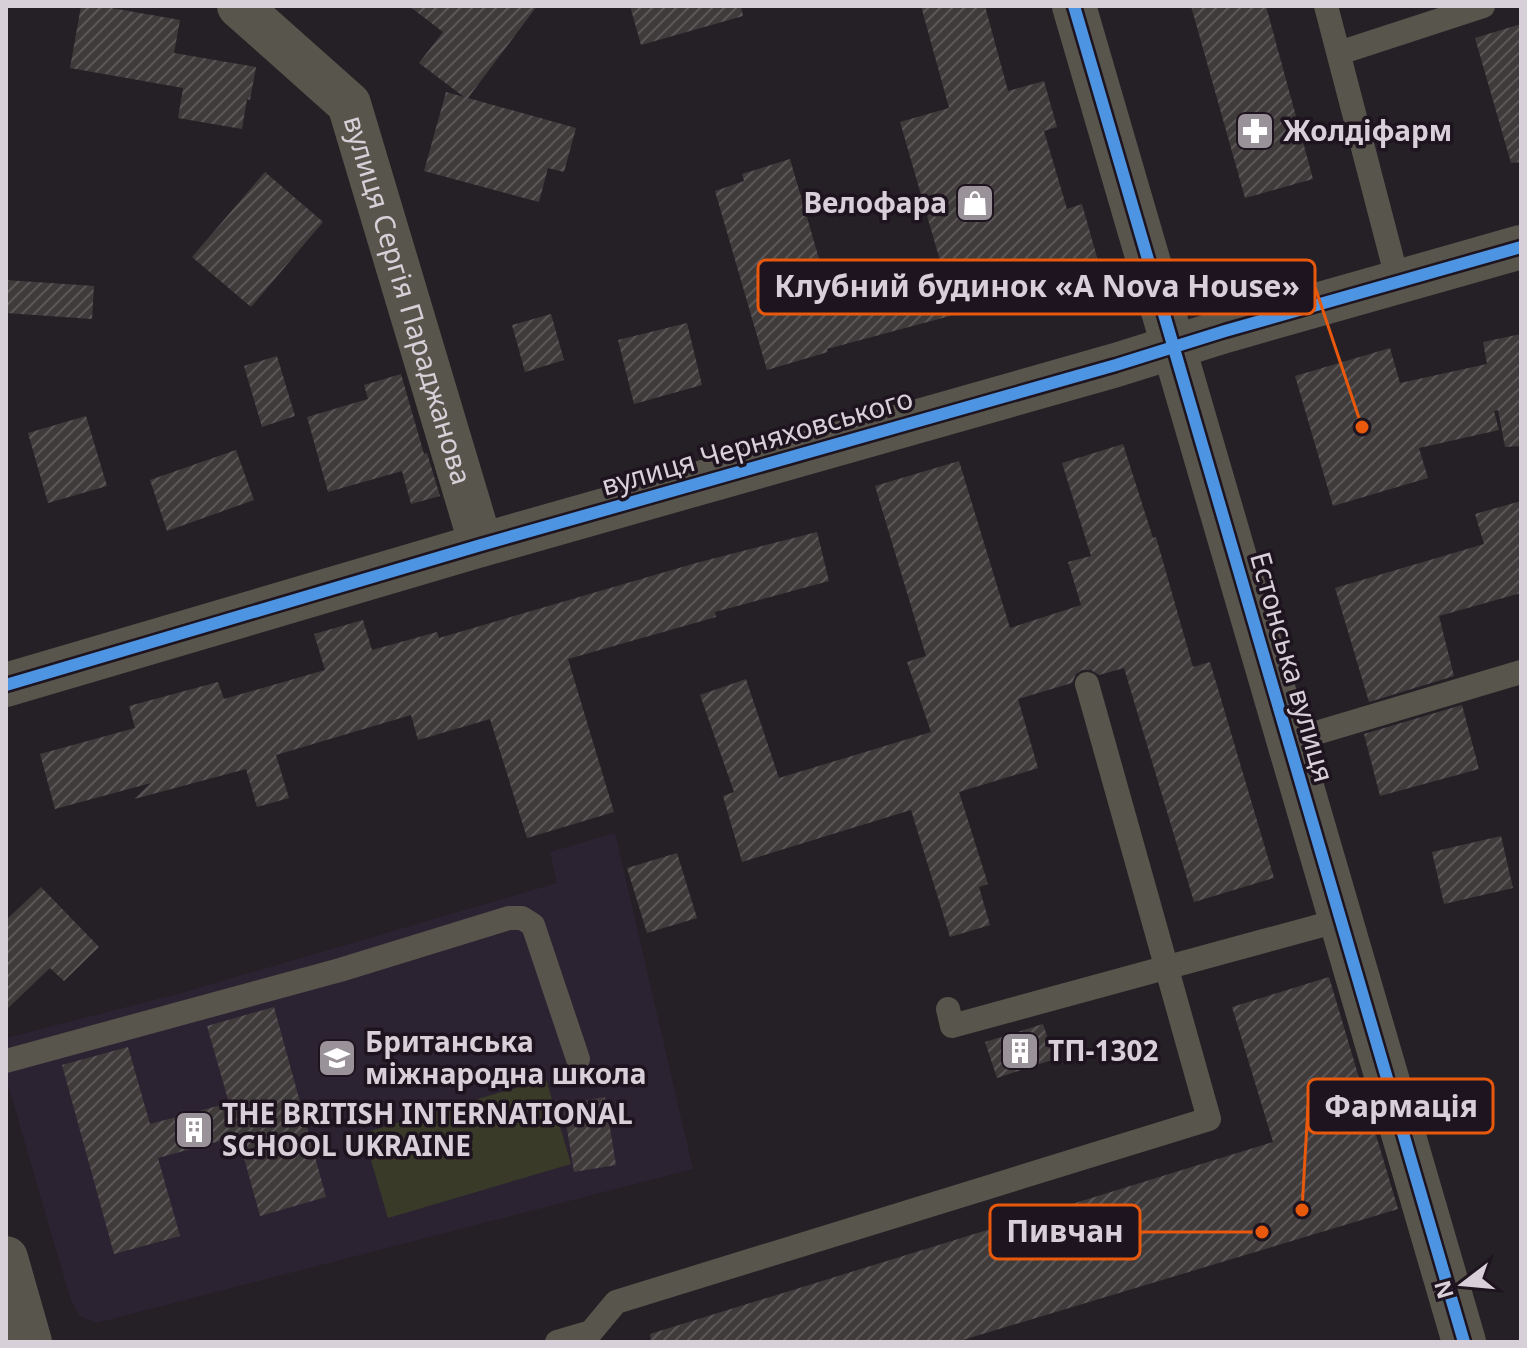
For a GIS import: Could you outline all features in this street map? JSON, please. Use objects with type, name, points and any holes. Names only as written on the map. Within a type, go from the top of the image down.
[{"type":"street","name":"вулиця Сергія Параджанова","points":[[239,6],[349,104],[481,545]]},
{"type":"street","name":"Естонська вулиця","points":[[1074,6],[1464,1342]]},
{"type":"street","name":"вулиця Черняховського","points":[[6,685],[481,545],[1521,247]]},
{"type":"street","points":[[6,1258],[30,1342]]},
{"type":"lane","points":[[1326,6],[1398,282]]},
{"type":"lane","points":[[1339,53],[1483,6]]},
{"type":"lane","points":[[1289,741],[1521,672]]},
{"type":"lane","points":[[557,1342],[593,1337],[616,1302],[1209,1119],[1087,684]]},
{"type":"lane","points":[[6,1061],[340,970],[509,918],[522,918],[533,925],[578,1059]]},
{"type":"lane","points":[[948,1009],[952,1026],[1341,920]]},
{"type":"shaded area","name":"Британська міжнародна школа","points":[[615,833],[693,1169],[96,1323],[80,1316],[71,1301],[6,1078],[6,1038],[181,993],[557,883],[550,852]]},
{"type":"green space","points":[[546,1079],[571,1164],[388,1218],[363,1133]]},
{"type":"building","points":[[81,6],[100,6],[180,20],[174,53],[256,67],[242,129],[178,118],[183,88],[70,68]]},
{"type":"building","points":[[409,6],[537,6],[468,98],[576,128],[564,172],[548,168],[539,202],[424,171],[446,92],[464,97],[419,63],[443,32]]},
{"type":"building","points":[[630,6],[741,6],[743,16],[641,45]]},
{"type":"building","points":[[921,6],[985,6],[1008,91],[1044,81],[1057,127],[1044,131],[1067,209],[1082,204],[1102,275],[827,349],[828,352],[767,370],[715,191],[744,181],[742,174],[790,159],[829,293],[941,264],[900,122],[949,108]]},
{"type":"building","points":[[1191,6],[1266,6],[1313,179],[1245,198]]},
{"type":"building","points":[[1521,24],[1521,162],[1511,163],[1475,38]]},
{"type":"building","points":[[265,172],[323,222],[251,307],[192,257]]},
{"type":"building","points":[[6,280],[94,286],[92,319],[6,313]]},
{"type":"building","points":[[551,314],[564,360],[525,372],[512,325]]},
{"type":"building","points":[[687,323],[702,385],[634,404],[618,340]]},
{"type":"building","points":[[1521,334],[1521,446],[1505,447],[1498,410],[1494,411],[1499,430],[1419,448],[1428,478],[1333,506],[1295,376],[1390,348],[1400,383],[1487,364],[1483,342]]},
{"type":"building","points":[[277,356],[295,416],[262,427],[244,366]]},
{"type":"building","points":[[401,374],[424,454],[427,453],[440,496],[411,504],[402,471],[328,492],[307,417],[368,399],[364,385]]},
{"type":"building","points":[[86,416],[107,486],[48,503],[28,433]]},
{"type":"building","points":[[1123,444],[1153,538],[1156,537],[1193,667],[1210,662],[1274,878],[1194,902],[1124,668],[1099,675],[1091,670],[1082,670],[1072,683],[1018,699],[1038,768],[959,792],[988,884],[979,887],[990,925],[950,937],[911,810],[742,862],[723,796],[734,792],[700,695],[746,679],[779,778],[931,732],[907,662],[926,656],[875,486],[959,461],[1010,628],[1081,605],[1068,562],[1091,556],[1062,463]]},
{"type":"building","points":[[236,450],[254,500],[167,531],[150,480]]},
{"type":"building","points":[[1521,501],[1521,593],[1439,616],[1454,676],[1369,702],[1335,588],[1484,544],[1475,514]]},
{"type":"building","points":[[817,532],[829,581],[715,612],[716,617],[568,659],[614,812],[527,838],[490,719],[418,740],[411,715],[276,755],[289,798],[257,807],[246,769],[134,799],[151,783],[55,809],[40,754],[135,728],[129,706],[218,682],[224,699],[325,670],[314,634],[363,620],[372,650],[437,632],[439,638],[696,563]]},
{"type":"building","points":[[1462,705],[1479,769],[1380,796],[1364,734]]},
{"type":"building","points":[[1501,836],[1513,888],[1444,904],[1432,852]]},
{"type":"building","points":[[677,853],[697,918],[647,933],[627,868]]},
{"type":"building","points":[[41,887],[99,947],[64,981],[50,968],[6,1010],[6,920]]},
{"type":"building","points":[[1329,977],[1398,1209],[956,1342],[651,1342],[650,1334],[1273,1142],[1232,1007]]},
{"type":"building","name":"THE BRITISH INTERNATIONAL SCHOOL UKRAINE","points":[[274,1007],[326,1197],[260,1216],[238,1136],[158,1158],[180,1236],[114,1254],[62,1065],[128,1047],[150,1124],[229,1103],[207,1026]]},
{"type":"building","name":"ТП-1302","points":[[1043,1024],[1055,1059],[997,1078],[985,1042]]},
{"type":"building","points":[[605,1097],[616,1165],[574,1172],[563,1104]]},
{"type":"cycle path","points":[[1074,6],[1464,1342]]},
{"type":"cycle path","points":[[6,685],[481,545],[1521,247]]},
{"type":"place","name":"Жолдіфарм","points":[[1255,131]]},
{"type":"place","name":"Велофара","points":[[975,203]]},
{"type":"place","name":"Клубний будинок «A Nova House»","points":[[1362,427]]},
{"type":"place","name":"ТП-1302","points":[[1020,1051]]},
{"type":"place","name":"Британська міжнародна школа","points":[[337,1058]]},
{"type":"place","name":"THE BRITISH INTERNATIONAL SCHOOL UKRAINE","points":[[194,1130]]},
{"type":"place","name":"Фармація","points":[[1302,1210]]},
{"type":"place","name":"Пивчан","points":[[1262,1232]]}]
